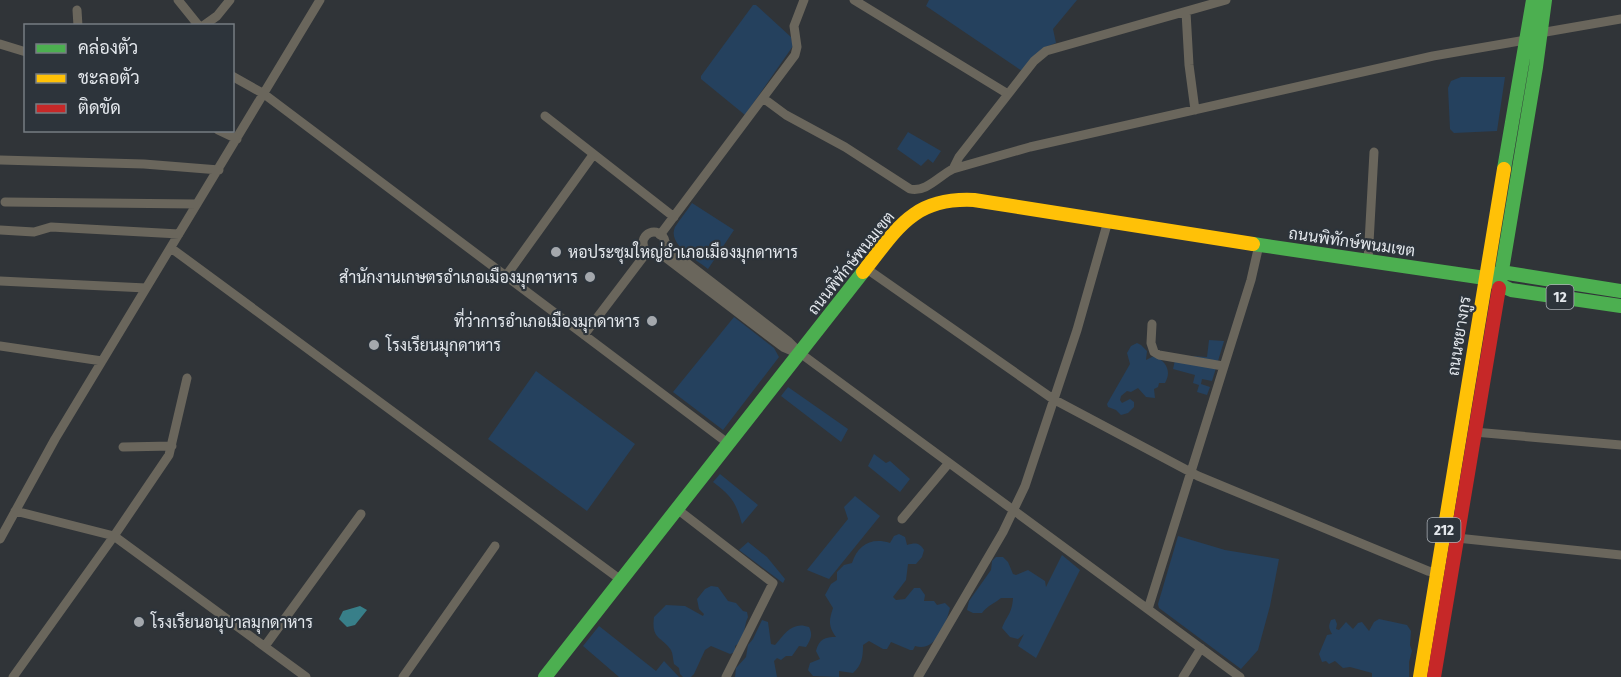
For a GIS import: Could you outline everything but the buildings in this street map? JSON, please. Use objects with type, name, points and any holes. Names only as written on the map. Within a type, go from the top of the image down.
[{"type":"main road","name":"ถนนชยางกูร","points":[[1420,677],[1533,0]]},
{"type":"main road","name":"ถนนชยางกูร","points":[[1434,677],[1545,0]]},
{"type":"main road","name":"ถนนพิทักษ์พนมเขต","points":[[545,677],[867,269],[910,216],[921,208],[944,200],[974,200],[1485,278]]},
{"type":"main road","points":[[1485,278],[1500,279]]},
{"type":"main road","name":"12","points":[[1500,279],[1621,291]]},
{"type":"main road","name":"12","points":[[1500,279],[1511,290],[1621,306]]},
{"type":"street","points":[[178,0],[199,24]]},
{"type":"street","points":[[204,24],[223,10],[230,0]]},
{"type":"street","points":[[0,539],[102,361],[320,0]]},
{"type":"street","points":[[584,335],[650,253],[661,251],[662,238],[674,217],[795,55],[797,47],[794,26],[804,0]]},
{"type":"street","points":[[854,0],[1008,94]]},
{"type":"street","points":[[953,169],[958,157],[1034,61],[1046,51],[1226,0]]},
{"type":"street","points":[[77,10],[78,24]]},
{"type":"street","points":[[1186,12],[1189,65],[1196,110]]},
{"type":"street","points":[[1540,33],[1621,19]]},
{"type":"street","points":[[762,98],[786,115],[845,147],[913,190],[923,189],[953,169],[1030,147],[1433,56],[1526,40]]},
{"type":"street","points":[[0,44],[24,51]]},
{"type":"street","points":[[234,77],[264,94],[729,444]]},
{"type":"street","points":[[545,116],[674,217]]},
{"type":"street","points":[[223,132],[237,139]]},
{"type":"street","points":[[1368,261],[1374,152]]},
{"type":"street","points":[[506,276],[593,155]]},
{"type":"street","points":[[0,160],[144,164],[219,170]]},
{"type":"street","points":[[5,202],[197,204]]},
{"type":"street","points":[[918,677],[1014,511],[1025,486],[1077,330],[1108,221]]},
{"type":"street","points":[[0,230],[34,232],[51,227],[179,234]]},
{"type":"street","points":[[800,353],[783,347],[666,258],[650,253],[643,246],[645,236],[654,232],[674,253],[788,341],[800,353],[1240,677]]},
{"type":"street","points":[[1148,609],[1251,280],[1259,245]]},
{"type":"street","points":[[171,248],[621,580]]},
{"type":"street","points":[[867,269],[1053,399],[1190,472],[1437,573]]},
{"type":"street","points":[[0,281],[146,288]]},
{"type":"street","points":[[1152,324],[1151,343],[1154,352],[1159,355],[1223,366]]},
{"type":"street","points":[[0,346],[102,361]]},
{"type":"street","points":[[13,677],[169,455],[187,378]]},
{"type":"street","points":[[1474,432],[1621,446]]},
{"type":"street","points":[[123,447],[172,446]]},
{"type":"street","points":[[902,519],[948,464]]},
{"type":"street","points":[[677,509],[773,584],[726,677]]},
{"type":"street","points":[[15,511],[114,536],[306,677]]},
{"type":"street","points":[[265,646],[361,514]]},
{"type":"street","points":[[1457,537],[1621,553]]},
{"type":"street","points":[[403,677],[495,546]]},
{"type":"street","points":[[1183,677],[1201,648]]},
{"type":"shaded area","points":[[929,0],[1077,0],[1053,29],[1056,43],[1043,48],[1022,71],[926,6]]},
{"type":"shaded area","points":[[753,5],[756,5],[791,37],[793,46],[745,115],[701,79],[701,76]]},
{"type":"shaded area","points":[[1461,77],[1505,77],[1497,131],[1454,133],[1450,129],[1448,88],[1451,81]]},
{"type":"shaded area","points":[[908,132],[941,151],[933,163],[928,159],[921,166],[897,149]]},
{"type":"shaded area","points":[[692,203],[734,230],[708,269],[684,251],[675,240],[675,227]]},
{"type":"shaded area","points":[[734,317],[774,348],[779,357],[723,430],[673,392]]},
{"type":"shaded area","points":[[1209,340],[1224,341],[1218,361],[1190,356],[1207,357]]},
{"type":"shaded area","points":[[1137,343],[1147,351],[1146,360],[1154,356],[1165,364],[1168,371],[1167,379],[1165,383],[1159,383],[1154,389],[1155,398],[1146,397],[1138,388],[1131,392],[1127,391],[1120,400],[1122,403],[1130,399],[1134,402],[1134,407],[1128,413],[1121,415],[1107,404],[1130,364],[1127,353],[1131,346]]},
{"type":"shaded area","points":[[1175,360],[1216,368],[1212,381],[1202,379],[1201,384],[1210,387],[1207,395],[1197,392],[1199,385],[1193,383],[1195,375],[1173,369]]},
{"type":"shaded area","points":[[536,371],[635,444],[587,511],[488,439]]},
{"type":"shaded area","points":[[788,387],[848,429],[841,442],[781,396]]},
{"type":"shaded area","points":[[874,454],[886,463],[890,461],[910,479],[900,492],[868,466]]},
{"type":"shaded area","points":[[720,474],[758,505],[742,524],[732,500],[713,482]]},
{"type":"shaded area","points":[[855,496],[880,516],[829,579],[807,570],[848,519],[844,507]]},
{"type":"shaded area","points":[[899,534],[905,537],[907,545],[917,544],[924,550],[916,564],[908,564],[906,580],[893,597],[896,600],[905,599],[914,588],[920,588],[925,595],[924,601],[934,601],[937,605],[945,603],[950,608],[939,636],[928,645],[915,646],[913,650],[891,642],[887,649],[883,649],[869,641],[863,645],[861,660],[853,673],[839,671],[839,677],[813,676],[808,670],[810,663],[820,659],[816,651],[819,644],[826,638],[836,637],[830,623],[833,608],[825,595],[831,584],[837,580],[837,572],[844,565],[852,563],[858,551],[866,544],[877,541],[890,543],[894,536]]},
{"type":"shaded area","points":[[1178,536],[1225,550],[1279,559],[1258,650],[1241,669],[1159,608],[1158,604]]},
{"type":"shaded area","points":[[748,542],[767,557],[785,579],[783,583],[739,550]]},
{"type":"shaded area","points":[[1062,555],[1080,570],[1036,658],[1018,646],[1024,634],[1018,639],[1010,637],[1002,628],[1013,598],[1001,598],[982,613],[967,610],[969,601],[991,570],[992,561],[996,557],[1003,557],[1008,562],[1013,574],[1028,570],[1045,581],[1046,587]]},
{"type":"shaded area","points":[[711,586],[718,587],[728,601],[736,603],[747,612],[743,637],[735,646],[735,652],[730,654],[711,646],[705,650],[694,674],[691,677],[683,677],[679,668],[674,664],[671,650],[654,630],[654,617],[666,605],[685,606],[703,616],[697,599],[705,589]]},
{"type":"shaded area","points":[[360,606],[367,610],[355,625],[347,627],[339,619],[343,611]]},
{"type":"shaded area","points":[[1335,619],[1336,629],[1339,630],[1346,622],[1353,629],[1362,622],[1369,631],[1374,622],[1379,619],[1407,625],[1411,631],[1412,651],[1409,677],[1372,677],[1372,673],[1350,667],[1343,668],[1335,661],[1329,664],[1326,661],[1322,662],[1319,654],[1327,635],[1332,634],[1329,624]]},
{"type":"shaded area","points":[[762,620],[768,622],[771,644],[775,645],[790,629],[798,626],[809,627],[810,639],[806,647],[799,646],[792,656],[786,656],[781,660],[777,658],[774,661],[777,677],[735,677],[736,668],[746,657],[748,645]]},
{"type":"shaded area","points":[[599,626],[656,671],[664,661],[679,677],[619,677],[583,646]]},
{"type":"traffic: fast","points":[[1504,169],[1533,0]]},
{"type":"traffic: fast","points":[[1499,288],[1545,0]]},
{"type":"traffic: fast","points":[[1253,244],[1485,278],[1511,290],[1621,306]]},
{"type":"traffic: fast","points":[[545,677],[863,272]]},
{"type":"traffic: fast","points":[[1494,275],[1501,272],[1621,291]]},
{"type":"traffic: slow","points":[[1420,677],[1504,169]]},
{"type":"traffic: slow","points":[[863,272],[886,242],[908,219],[921,210],[953,200],[974,200],[1253,244]]},
{"type":"traffic: jam","points":[[1434,677],[1499,288]]},
{"type":"place","name":"หอประชุมใหญ่อำเภอเมืองมุกดาหาร","points":[[556,252]]},
{"type":"place","name":"สำนักงานเกษตรอำเภอเมืองมุกดาหาร","points":[[590,277]]},
{"type":"place","name":"ที่ว่าการอำเภอเมืองมุกดาหาร","points":[[652,321]]},
{"type":"place","name":"โรงเรียนมุกดาหาร","points":[[374,345]]},
{"type":"place","name":"โรงเรียนอนุบาลมุกดาหาร","points":[[139,622]]}]
